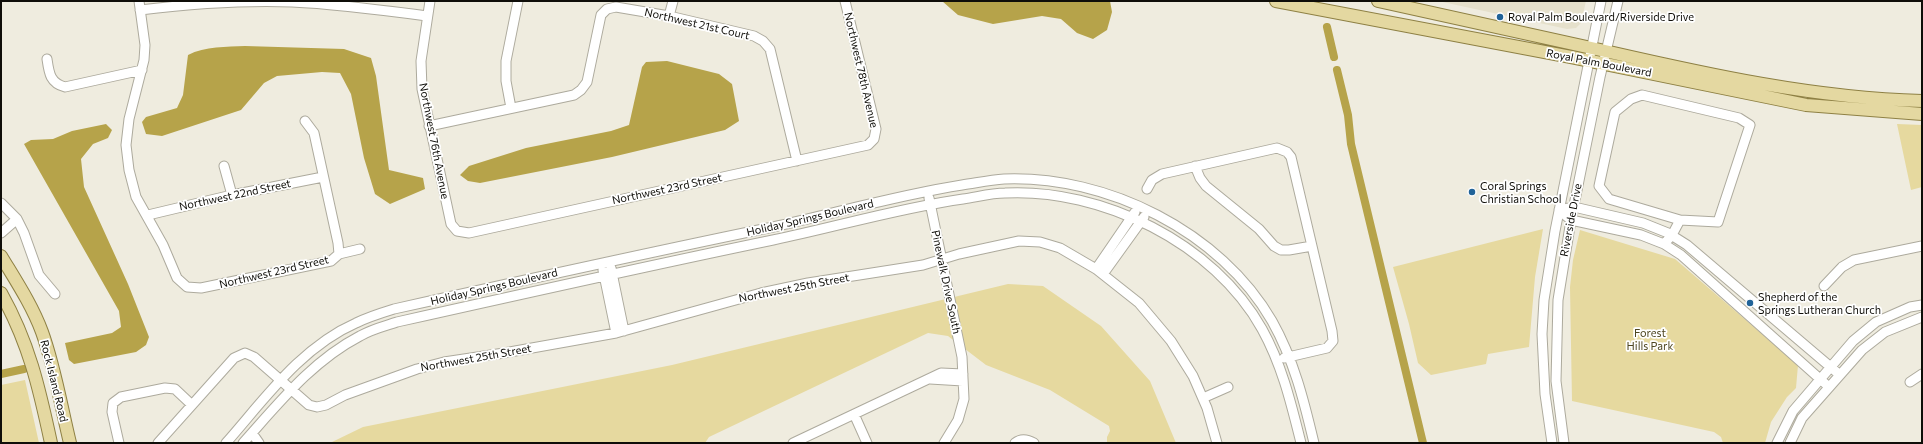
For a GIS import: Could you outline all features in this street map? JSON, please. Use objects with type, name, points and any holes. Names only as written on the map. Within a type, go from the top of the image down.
[{"type":"main road","name":"Royal Palm Boulevard","points":[[1276,1],[1589,60],[1604,57],[1806,91],[1893,100],[1922,101]]},
{"type":"main road","name":"Royal Palm Boulevard","points":[[1378,1],[1591,48],[1604,57],[1806,105],[1922,114]]},
{"type":"main road","name":"Rock Island Road","points":[[1,256],[24,294],[50,356],[70,443]]},
{"type":"main road","name":"Rock Island Road","points":[[1,293],[21,332],[30,356],[39,386],[51,443]]},
{"type":"street","points":[[148,215],[136,197],[129,170],[126,145],[129,119],[142,70],[145,45],[140,6],[234,1],[291,2],[348,6],[427,16]]},
{"type":"street","name":"Northwest 76th Avenue","points":[[430,1],[421,61],[422,89],[451,224],[457,231]]},
{"type":"street","points":[[430,126],[511,108],[506,81],[506,61],[518,1]]},
{"type":"street","points":[[669,16],[673,1]]},
{"type":"street","name":"Northwest 78th Avenue","points":[[845,1],[876,129],[874,138]]},
{"type":"street","name":"Riverside Drive","points":[[1552,443],[1544,394],[1542,334],[1544,300],[1559,210],[1601,1]]},
{"type":"street","name":"Riverside Drive","points":[[1564,443],[1557,393],[1556,346],[1558,300],[1571,220],[1604,57],[1618,1]]},
{"type":"street","name":"Northwest 21st Court","points":[[511,108],[574,95],[581,90],[587,82],[601,15],[607,9],[616,7],[669,16],[754,36],[763,41],[770,49],[797,161]]},
{"type":"street","points":[[46,59],[50,78],[57,85],[65,87],[142,70]]},
{"type":"street","points":[[1642,94],[1739,118],[1750,125],[1718,222],[1680,220],[1609,199],[1599,186],[1615,112],[1631,99],[1642,94]]},
{"type":"street","points":[[305,121],[314,133],[338,243],[339,254]]},
{"type":"street","name":"Northwest 23rd Street","points":[[457,231],[469,233],[797,161],[868,145],[874,138]]},
{"type":"street","points":[[1147,189],[1152,180],[1162,174],[1196,166],[1277,148],[1286,152],[1291,157],[1332,331],[1333,341],[1327,348],[1277,360]]},
{"type":"street","points":[[224,166],[232,195]]},
{"type":"street","points":[[1196,166],[1200,178],[1206,186],[1259,229],[1274,246],[1281,250],[1312,246]]},
{"type":"street","name":"Northwest 22nd Street","points":[[148,215],[232,195],[323,177]]},
{"type":"street","name":"Holiday Springs Boulevard","points":[[226,443],[280,380],[323,342],[355,323],[394,309],[781,225],[927,190],[1004,179],[1047,181],[1088,188],[1121,198],[1149,210],[1216,254],[1234,270],[1255,294],[1269,316],[1290,357],[1301,386],[1314,443]]},
{"type":"street","name":"Pinewalk Drive South","points":[[927,190],[962,357],[964,399],[958,420],[944,443]]},
{"type":"street","name":"Holiday Springs Boulevard","points":[[244,443],[291,389],[331,353],[361,335],[397,322],[784,238],[930,203],[1005,192],[1046,194],[1085,200],[1132,216],[1181,246],[1224,279],[1244,302],[1261,328],[1277,360],[1288,390],[1301,443]]},
{"type":"street","points":[[1,203],[17,220],[24,232],[39,275],[55,294]]},
{"type":"street","points":[[1099,272],[1139,206]]},
{"type":"street","points":[[1559,210],[1574,207],[1643,223],[1672,235],[1687,245],[1840,375]]},
{"type":"street","points":[[1099,272],[1149,210]]},
{"type":"street","points":[[1559,210],[1571,220],[1641,235],[1664,244],[1681,255],[1829,387]]},
{"type":"street","name":"Northwest 23rd Street","points":[[148,215],[176,278],[187,287],[201,288],[332,261],[339,254],[360,249]]},
{"type":"street","points":[[1,233],[17,220]]},
{"type":"street","points":[[1664,244],[1672,235],[1680,220]]},
{"type":"street","name":"Northwest 25th Street","points":[[192,405],[234,358],[245,353],[254,357],[309,405],[317,407],[345,395],[417,369],[444,362],[504,353],[620,332],[760,293],[808,283],[923,265],[1019,241],[1040,242],[1060,248],[1099,272],[1138,303],[1171,341],[1193,376],[1203,398],[1217,443]]},
{"type":"street","points":[[1824,286],[1842,266],[1854,260],[1922,246]]},
{"type":"street","points":[[605,262],[620,332]]},
{"type":"street","points":[[1777,443],[1793,411],[1853,341],[1876,322],[1910,308],[1922,305]]},
{"type":"street","points":[[1890,316],[1895,328]]},
{"type":"street","points":[[1790,443],[1802,418],[1862,350],[1885,332],[1922,317]]},
{"type":"street","points":[[793,443],[941,373],[963,377]]},
{"type":"street","points":[[1910,382],[1922,374]]},
{"type":"street","points":[[1203,398],[1228,387]]},
{"type":"street","points":[[119,443],[112,412],[113,403],[121,397],[165,388],[175,389],[192,405],[158,443]]},
{"type":"street","points":[[854,414],[867,443]]},
{"type":"street","points":[[252,433],[259,443]]},
{"type":"street","points":[[1014,443],[1018,440],[1027,439],[1034,443]]},
{"type":"shaded area","points":[[942,1],[1110,1],[1112,12],[1107,30],[1093,39],[1077,33],[1061,19],[1042,16],[993,24],[958,15]]},
{"type":"shaded area","points":[[1438,1],[1586,1],[1581,23],[1576,28],[1567,29]]},
{"type":"shaded area","points":[[245,46],[344,49],[371,58],[376,76],[389,170],[423,178],[425,189],[390,204],[375,194],[364,158],[351,94],[340,73],[322,72],[277,76],[264,83],[241,110],[162,136],[146,134],[142,122],[146,117],[177,108],[183,95],[188,55],[209,48]]},
{"type":"shaded area","points":[[667,61],[719,74],[732,84],[739,121],[725,130],[612,157],[480,183],[468,181],[460,175],[469,166],[526,148],[611,131],[629,125],[642,67],[646,62]]},
{"type":"shaded area","points":[[106,124],[112,130],[108,138],[93,144],[81,159],[84,187],[128,284],[149,337],[146,345],[136,352],[74,364],[69,360],[65,343],[112,333],[121,327],[119,311],[24,144],[31,140],[53,139],[72,131]]},
{"type":"green space","points":[[1897,124],[1922,125],[1922,187],[1911,190]]},
{"type":"green space","points":[[1543,229],[1535,277],[1529,347],[1488,354],[1486,364],[1431,375],[1418,363],[1393,267]]},
{"type":"green space","name":"Forest Hills Park","points":[[1580,230],[1675,259],[1798,365],[1796,388],[1787,397],[1771,422],[1765,443],[1723,443],[1721,437],[1714,432],[1572,401],[1570,287],[1573,260]]},
{"type":"green space","points":[[1008,284],[1043,286],[1101,326],[1150,381],[1176,443],[1107,443],[1107,437],[1110,431],[1109,426],[1050,390],[986,365],[948,336],[928,333],[709,437],[705,443],[330,443],[363,427],[672,365]]},
{"type":"green space","points":[[25,380],[39,443],[1,443],[1,385]]},
{"type":"waterway","points":[[1327,27],[1334,57]]},
{"type":"waterway","points":[[1337,70],[1348,115],[1351,144],[1423,443]]},
{"type":"waterway","points":[[1,374],[24,369]]},
{"type":"place","name":"Royal Palm Boulevard/Riverside Drive","points":[[1500,17]]},
{"type":"place","name":"Coral Springs Christian School","points":[[1472,192]]},
{"type":"place","name":"Shepherd of the Springs Lutheran Church","points":[[1750,303]]}]
